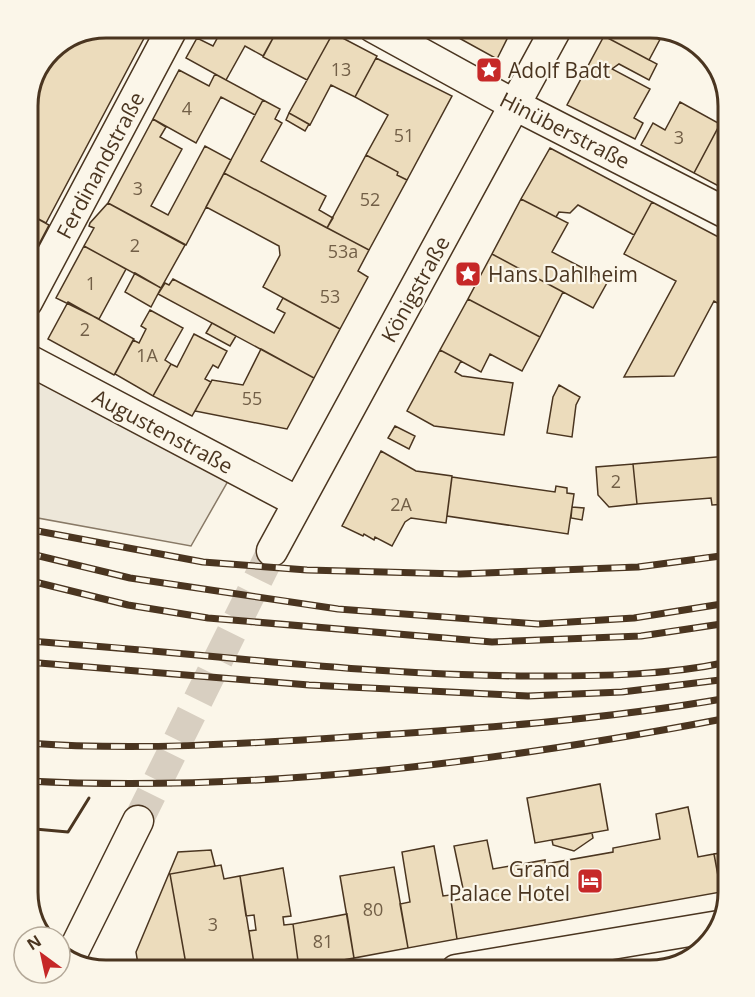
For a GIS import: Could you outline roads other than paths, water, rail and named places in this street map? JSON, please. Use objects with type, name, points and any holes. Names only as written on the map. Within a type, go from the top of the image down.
[{"type":"street","name":"Ferdinandstraße","points":[[38,281],[167,38]]},
{"type":"street","name":"Hinüberstraße","points":[[393,38],[513,104],[718,209]]},
{"type":"street","name":"Königstraße","points":[[272,551],[551,38]]},
{"type":"street","name":"Augustenstraße","points":[[38,365],[298,502]]},
{"type":"street","points":[[74,951],[138,820]]},
{"type":"street","points":[[516,960],[707,928]]},
{"type":"tunnel","points":[[138,821],[272,551]]},
{"type":"railway","points":[[38,531],[203,562],[307,570],[460,574],[638,567],[718,556]]},
{"type":"railway","points":[[38,556],[130,578],[338,609],[538,624],[634,618],[718,605]]},
{"type":"railway","points":[[38,583],[128,605],[208,618],[492,642],[641,636],[718,624]]},
{"type":"railway","points":[[38,642],[349,668],[478,675],[636,674],[718,664]]},
{"type":"railway","points":[[38,663],[309,685],[528,696],[622,692],[718,680]]},
{"type":"railway","points":[[38,744],[148,746],[309,740],[539,723],[718,700]]},
{"type":"railway","points":[[38,781],[115,784],[291,778],[467,760],[554,748],[718,720]]},
{"type":"place","name":"Adolf Badt","points":[[489,70]]},
{"type":"place","name":"Hans Dahlheim","points":[[468,274]]},
{"type":"place","name":"Grand Palace Hotel","points":[[590,881]]}]
